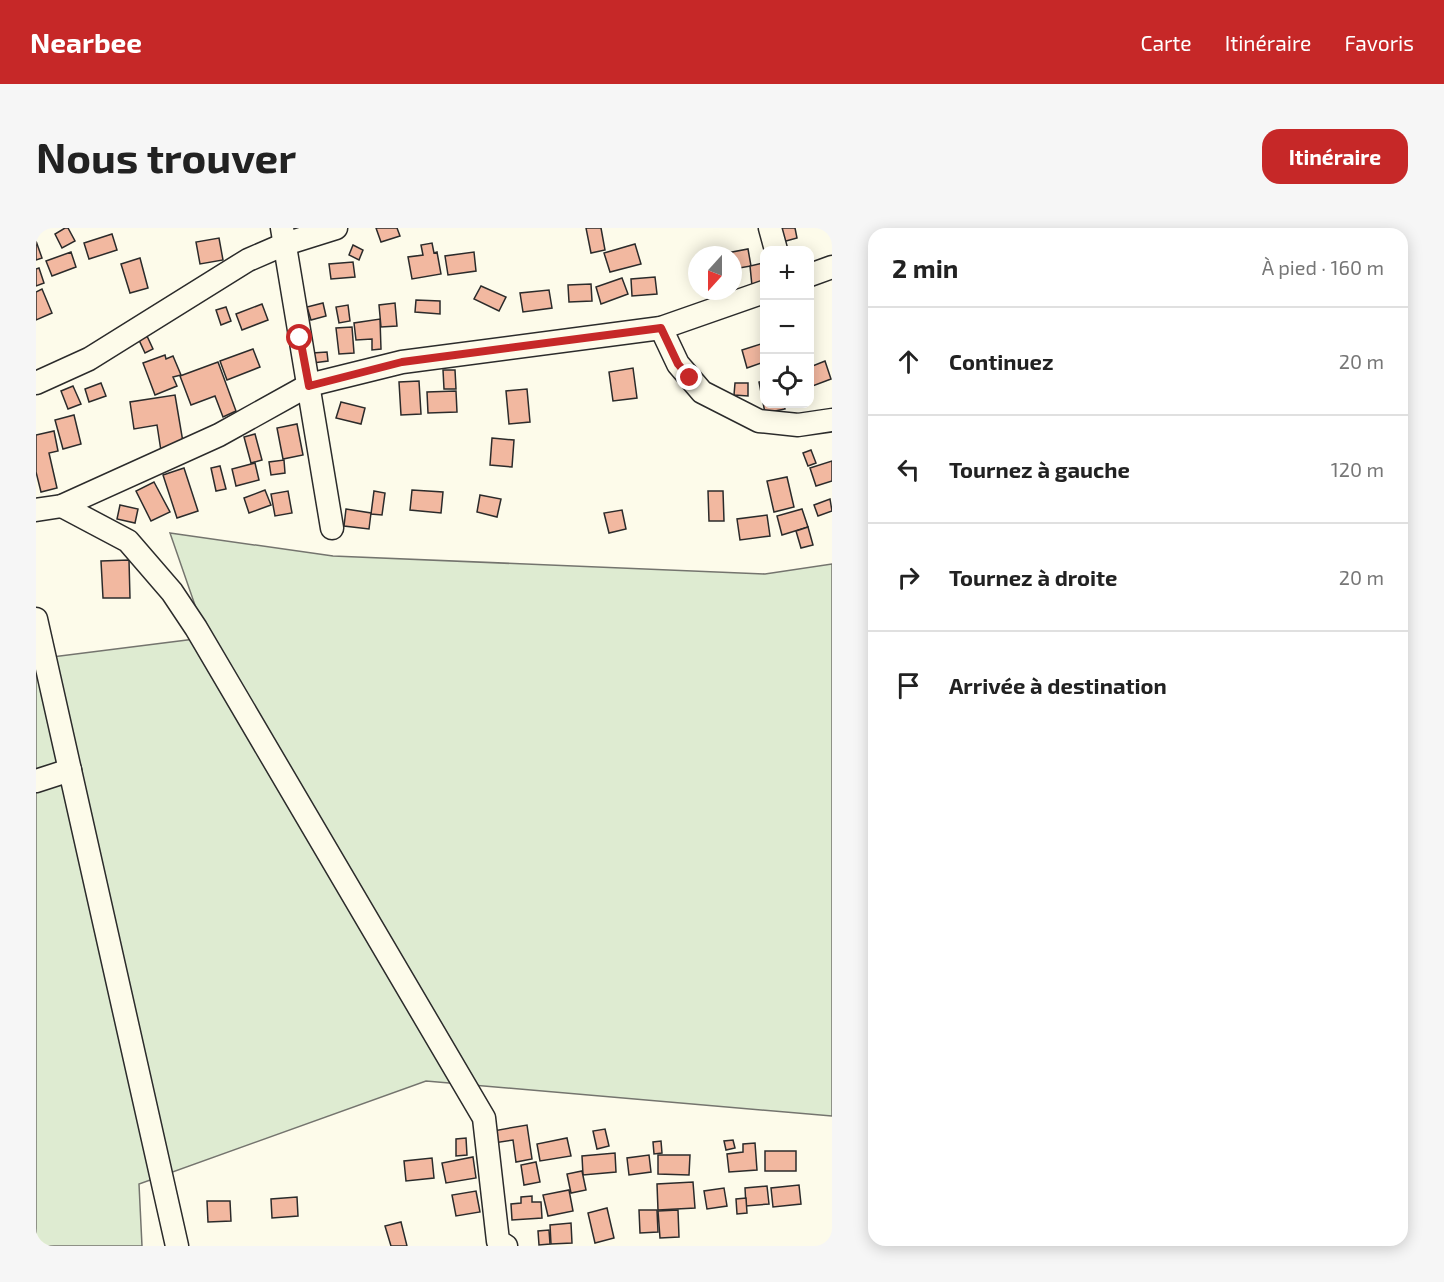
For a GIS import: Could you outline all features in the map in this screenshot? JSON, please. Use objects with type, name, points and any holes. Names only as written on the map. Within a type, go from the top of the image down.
[{"type":"street","points":[[36,383],[89,359],[283,236],[336,228]]},
{"type":"street","points":[[770,228],[775,246]]},
{"type":"street","points":[[283,236],[332,528]]},
{"type":"street","points":[[814,274],[832,267]]},
{"type":"street","points":[[36,510],[62,506],[219,435],[309,386],[402,362],[661,328],[760,294]]},
{"type":"street","points":[[661,328],[678,364],[702,392],[759,422],[798,426],[832,420]]},
{"type":"street","points":[[62,506],[128,541],[172,592],[196,628],[484,1118],[498,1241],[506,1246]]},
{"type":"street","points":[[36,619],[177,1246]]},
{"type":"street","points":[[36,781],[70,770]]},
{"type":"green space","points":[[170,533],[333,556],[765,574],[832,564],[832,1116],[426,1081],[139,1184],[142,1246],[36,1246],[36,659],[195,639],[205,634]]},
{"type":"building","points":[[68,228],[75,241],[62,248],[55,234]]},
{"type":"building","points":[[376,228],[397,228],[400,236],[381,242]]},
{"type":"building","points":[[586,228],[601,228],[605,250],[591,253]]},
{"type":"building","points":[[770,228],[795,228],[797,238],[775,244]]},
{"type":"building","points":[[112,234],[117,250],[89,259],[84,243]]},
{"type":"building","points":[[219,238],[223,260],[200,264],[196,242]]},
{"type":"building","points":[[36,241],[42,258],[36,260]]},
{"type":"building","points":[[432,243],[434,253],[437,252],[441,274],[412,279],[408,257],[423,255],[421,245]]},
{"type":"building","points":[[635,244],[641,264],[610,272],[604,253]]},
{"type":"building","points":[[353,245],[363,250],[359,260],[349,255]]},
{"type":"building","points":[[748,249],[751,266],[742,268],[742,250]]},
{"type":"building","points":[[71,252],[76,267],[52,276],[46,261]]},
{"type":"building","points":[[474,252],[476,271],[448,275],[445,256]]},
{"type":"building","points":[[140,258],[148,288],[130,293],[121,264]]},
{"type":"building","points":[[353,262],[355,277],[331,279],[329,264]]},
{"type":"building","points":[[760,264],[760,285],[752,286],[750,266]]},
{"type":"building","points":[[39,268],[44,283],[36,286],[36,269]]},
{"type":"building","points":[[655,277],[657,294],[632,296],[631,279]]},
{"type":"building","points":[[622,278],[628,294],[601,304],[596,287]]},
{"type":"building","points":[[591,284],[592,301],[569,302],[568,285]]},
{"type":"building","points":[[481,286],[506,297],[499,311],[474,299]]},
{"type":"building","points":[[42,289],[52,313],[36,320],[36,292]]},
{"type":"building","points":[[549,290],[552,308],[523,312],[520,293]]},
{"type":"building","points":[[416,300],[440,301],[440,314],[415,312]]},
{"type":"building","points":[[323,303],[326,316],[311,320],[307,307]]},
{"type":"building","points":[[395,303],[397,326],[381,327],[379,305]]},
{"type":"building","points":[[262,304],[268,320],[242,330],[236,314]]},
{"type":"building","points":[[348,305],[350,321],[339,323],[336,307]]},
{"type":"building","points":[[226,307],[231,321],[221,325],[216,310]]},
{"type":"building","points":[[380,319],[381,349],[372,350],[372,339],[356,340],[354,323]]},
{"type":"building","points":[[352,327],[354,353],[339,354],[336,328]]},
{"type":"building","points":[[147,336],[153,349],[145,353],[139,340]]},
{"type":"building","points":[[760,344],[760,363],[747,368],[742,350]]},
{"type":"building","points":[[253,349],[260,367],[227,380],[220,361]]},
{"type":"building","points":[[327,352],[328,361],[313,363],[312,353]]},
{"type":"building","points":[[165,355],[166,359],[173,356],[181,375],[173,377],[177,386],[155,395],[143,363]]},
{"type":"building","points":[[825,361],[831,379],[814,385],[814,365]]},
{"type":"building","points":[[218,362],[236,411],[223,417],[215,396],[191,405],[180,376]]},
{"type":"building","points":[[633,368],[637,398],[613,401],[609,372]]},
{"type":"building","points":[[443,370],[455,370],[456,389],[444,389]]},
{"type":"building","points":[[419,381],[421,414],[401,415],[399,382]]},
{"type":"building","points":[[101,383],[106,396],[89,402],[85,389]]},
{"type":"building","points":[[735,383],[748,383],[748,396],[734,395]]},
{"type":"building","points":[[73,386],[81,404],[68,409],[61,391]]},
{"type":"building","points":[[527,389],[530,422],[509,424],[506,391]]},
{"type":"building","points":[[456,391],[457,412],[428,413],[427,392]]},
{"type":"building","points":[[175,395],[184,448],[161,451],[157,425],[134,429],[130,402]]},
{"type":"building","points":[[341,402],[365,408],[361,424],[336,418]]},
{"type":"building","points":[[764,408],[785,408],[785,409],[765,413]]},
{"type":"building","points":[[74,415],[81,444],[63,449],[55,420]]},
{"type":"building","points":[[297,424],[303,455],[283,459],[277,428]]},
{"type":"building","points":[[54,431],[58,451],[49,453],[57,488],[41,492],[36,472],[36,435]]},
{"type":"building","points":[[255,434],[262,460],[251,463],[244,437]]},
{"type":"building","points":[[492,438],[514,440],[512,467],[490,465]]},
{"type":"building","points":[[811,450],[816,463],[808,466],[803,453]]},
{"type":"building","points":[[284,460],[285,473],[271,475],[269,462]]},
{"type":"building","points":[[832,461],[832,481],[816,486],[810,468]]},
{"type":"building","points":[[255,463],[259,480],[236,486],[232,469]]},
{"type":"building","points":[[220,466],[226,489],[216,491],[211,468]]},
{"type":"building","points":[[184,468],[198,511],[177,518],[163,475]]},
{"type":"building","points":[[787,477],[794,507],[774,512],[767,481]]},
{"type":"building","points":[[154,482],[170,512],[151,521],[136,491]]},
{"type":"building","points":[[265,490],[271,505],[249,513],[244,498]]},
{"type":"building","points":[[412,490],[443,492],[441,513],[410,510]]},
{"type":"building","points":[[288,491],[292,513],[275,516],[271,494]]},
{"type":"building","points":[[374,491],[385,493],[382,515],[371,514]]},
{"type":"building","points":[[708,491],[723,491],[724,521],[709,521]]},
{"type":"building","points":[[480,495],[501,499],[497,517],[477,512]]},
{"type":"building","points":[[830,499],[832,511],[818,516],[814,505]]},
{"type":"building","points":[[120,505],[138,509],[135,523],[117,519]]},
{"type":"building","points":[[346,509],[371,513],[369,529],[344,526]]},
{"type":"building","points":[[802,509],[808,527],[782,535],[777,516]]},
{"type":"building","points":[[622,510],[626,529],[609,533],[604,513]]},
{"type":"building","points":[[767,515],[770,536],[740,540],[737,519]]},
{"type":"building","points":[[808,527],[813,545],[801,548],[796,531]]},
{"type":"building","points":[[129,560],[130,598],[103,598],[101,561]]},
{"type":"building","points":[[527,1125],[532,1159],[516,1162],[513,1140],[494,1143],[493,1131]]},
{"type":"building","points":[[605,1129],[609,1146],[597,1149],[593,1131]]},
{"type":"building","points":[[466,1138],[467,1155],[456,1156],[456,1139]]},
{"type":"building","points":[[567,1138],[571,1156],[540,1161],[537,1144]]},
{"type":"building","points":[[733,1140],[735,1148],[726,1150],[724,1141]]},
{"type":"building","points":[[661,1141],[662,1153],[654,1154],[653,1142]]},
{"type":"building","points":[[755,1143],[757,1170],[729,1172],[727,1154],[743,1152],[743,1144]]},
{"type":"building","points":[[765,1151],[796,1151],[796,1171],[765,1171]]},
{"type":"building","points":[[615,1153],[616,1172],[583,1175],[582,1156]]},
{"type":"building","points":[[649,1155],[651,1172],[629,1175],[627,1158]]},
{"type":"building","points":[[658,1155],[690,1155],[689,1175],[658,1174]]},
{"type":"building","points":[[473,1157],[476,1178],[446,1183],[442,1163]]},
{"type":"building","points":[[432,1158],[434,1178],[406,1181],[404,1161]]},
{"type":"building","points":[[536,1162],[540,1182],[524,1185],[521,1165]]},
{"type":"building","points":[[582,1171],[586,1190],[571,1193],[567,1174]]},
{"type":"building","points":[[693,1182],[695,1208],[658,1210],[657,1184]]},
{"type":"building","points":[[799,1185],[801,1204],[773,1207],[771,1188]]},
{"type":"building","points":[[767,1186],[769,1204],[746,1206],[745,1188]]},
{"type":"building","points":[[724,1188],[727,1206],[707,1209],[704,1191]]},
{"type":"building","points":[[569,1190],[573,1211],[548,1216],[543,1195]]},
{"type":"building","points":[[476,1191],[480,1212],[456,1216],[452,1195]]},
{"type":"building","points":[[532,1196],[532,1202],[541,1202],[542,1218],[512,1220],[511,1204],[521,1203],[521,1197]]},
{"type":"building","points":[[297,1197],[298,1216],[272,1218],[271,1199]]},
{"type":"building","points":[[746,1198],[747,1213],[737,1214],[736,1199]]},
{"type":"building","points":[[207,1201],[230,1201],[231,1221],[208,1222]]},
{"type":"building","points":[[607,1208],[614,1238],[595,1243],[588,1213]]},
{"type":"building","points":[[639,1210],[657,1210],[658,1232],[640,1233]]},
{"type":"building","points":[[678,1210],[679,1237],[660,1238],[658,1211]]},
{"type":"building","points":[[401,1222],[407,1246],[391,1246],[385,1226]]},
{"type":"building","points":[[571,1223],[572,1243],[551,1244],[550,1225]]},
{"type":"building","points":[[549,1230],[550,1244],[539,1245],[538,1231]]},
{"type":"route","points":[[300,338],[309,386],[402,362],[661,328],[678,364],[690,378]]}]
